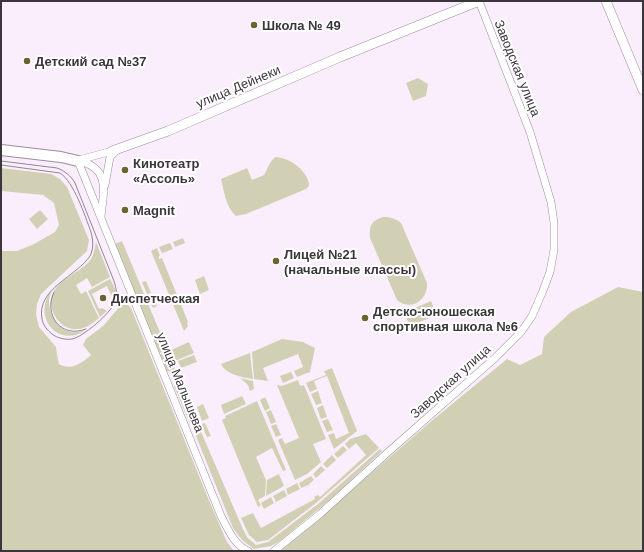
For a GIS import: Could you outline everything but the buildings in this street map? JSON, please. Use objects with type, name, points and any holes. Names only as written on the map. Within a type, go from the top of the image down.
[{"type":"main road","name":"улица Дейнеки","points":[[1,150],[61,157],[78,161]]},
{"type":"street","name":"улица Дейнеки","points":[[78,161],[159,134],[340,57],[479,1]]},
{"type":"street","name":"Заводская улица","points":[[274,551],[320,514],[495,358],[521,332],[532,316],[550,272],[554,250],[554,223],[551,202],[530,132],[479,1]]},
{"type":"street","points":[[606,1],[643,90]]},
{"type":"street","points":[[104,193],[110,157],[114,150]]},
{"type":"street","name":"улица Малышева","points":[[101,216],[104,193],[104,184],[101,175],[87,162],[78,161],[221,516],[229,531],[238,543],[248,551]]},
{"type":"shaded area","points":[[418,78],[428,84],[426,96],[413,101],[406,83]]},
{"type":"shaded area","points":[[275,157],[286,159],[302,170],[306,175],[309,186],[306,189],[246,214],[236,216],[230,209],[224,194],[221,179],[247,168],[252,180],[264,175]]},
{"type":"shaded area","points":[[1,168],[51,174],[60,179],[67,187],[89,240],[87,251],[41,294],[37,304],[36,314],[39,327],[56,347],[59,364],[68,367],[76,365],[88,358],[91,355],[83,345],[86,339],[103,326],[122,304],[127,304],[131,308],[208,498],[227,542],[234,551],[1,551],[1,251],[17,251],[34,244],[55,232],[59,225],[54,203],[43,195],[1,191]]},
{"type":"shaded area","points":[[40,210],[48,219],[37,229],[29,219]]},
{"type":"shaded area","points":[[383,217],[392,218],[401,223],[427,283],[425,295],[418,302],[413,304],[408,305],[397,300],[370,238],[370,230],[373,222]]},
{"type":"shaded area","points":[[183,238],[185,243],[175,247],[173,242]]},
{"type":"shaded area","points":[[122,241],[169,354],[159,352],[115,244]]},
{"type":"shaded area","points":[[96,242],[110,277],[92,287],[87,278],[76,285],[81,294],[86,291],[99,318],[86,327],[72,329],[58,321],[55,316],[51,306],[53,293],[62,282],[81,269],[91,259]]},
{"type":"shaded area","points":[[170,243],[173,249],[162,253],[159,247]]},
{"type":"shaded area","points":[[157,248],[160,256],[159,259],[162,258],[188,322],[188,326],[184,331],[151,251]]},
{"type":"shaded area","points":[[204,276],[209,290],[200,294],[195,280]]},
{"type":"shaded area","points":[[110,279],[116,293],[114,302],[107,286],[92,294],[99,309],[102,308],[107,311],[100,317],[88,291]]},
{"type":"shaded area","points":[[146,281],[151,293],[147,294],[142,282]]},
{"type":"shaded area","points":[[618,287],[643,292],[643,551],[281,551],[435,418],[507,359],[520,365],[542,354],[544,337],[571,312]]},
{"type":"shaded area","points":[[51,291],[49,300],[50,310],[58,324],[66,331],[77,332],[86,330],[76,335],[66,336],[58,333],[51,327],[46,320],[45,311],[46,301]]},
{"type":"shaded area","points":[[152,294],[157,306],[153,308],[147,296]]},
{"type":"shaded area","points":[[431,301],[437,315],[410,326],[404,313]]},
{"type":"shaded area","points":[[282,339],[303,342],[315,348],[310,372],[297,377],[294,371],[303,367],[298,354],[263,368],[268,381],[254,379],[252,352]]},
{"type":"shaded area","points":[[189,342],[194,353],[175,361],[171,350]]},
{"type":"shaded area","points":[[250,353],[253,379],[231,373],[221,364]]},
{"type":"shaded area","points":[[160,354],[170,356],[175,371],[167,371]]},
{"type":"shaded area","points":[[194,355],[197,362],[181,368],[178,361]]},
{"type":"shaded area","points":[[332,368],[357,431],[334,449],[328,435],[334,433],[336,439],[349,433],[327,376],[314,381],[317,389],[310,392],[306,383],[326,375],[324,371]]},
{"type":"shaded area","points":[[291,372],[294,378],[283,383],[280,376]]},
{"type":"shaded area","points":[[240,378],[253,381],[254,389],[250,391],[248,385]]},
{"type":"shaded area","points":[[298,380],[300,386],[304,385],[326,439],[313,444],[321,462],[307,474],[295,480],[278,440],[282,438],[285,444],[299,438],[277,385],[282,386]]},
{"type":"shaded area","points":[[179,382],[196,423],[190,424],[174,386]]},
{"type":"shaded area","points":[[318,391],[322,403],[316,405],[311,394]]},
{"type":"shaded area","points":[[242,396],[246,404],[224,414],[221,405]]},
{"type":"shaded area","points":[[265,397],[270,408],[265,411],[260,400]]},
{"type":"shaded area","points":[[257,401],[286,470],[283,471],[272,448],[256,457],[266,480],[265,496],[258,500],[261,505],[258,507],[222,420],[226,418],[225,416]]},
{"type":"shaded area","points":[[203,404],[209,418],[202,421],[197,407]]},
{"type":"shaded area","points":[[323,405],[327,417],[321,419],[317,408]]},
{"type":"shaded area","points":[[271,410],[276,422],[271,424],[266,412]]},
{"type":"shaded area","points":[[328,419],[333,430],[327,432],[322,421]]},
{"type":"shaded area","points":[[205,423],[211,436],[207,437],[201,424]]},
{"type":"shaded area","points":[[276,424],[281,435],[276,437],[271,426]]},
{"type":"shaded area","points":[[199,427],[242,527],[247,537],[256,545],[268,542],[318,504],[380,449],[382,451],[333,497],[280,541],[271,546],[254,549],[242,540],[233,528],[194,431]]},
{"type":"shaded area","points":[[366,434],[379,448],[316,503],[268,540],[257,542],[249,535],[241,518],[253,513],[261,528],[315,499],[314,497],[318,495],[320,497],[366,455],[356,443],[349,449],[345,444],[350,439]]},
{"type":"shaded area","points":[[343,446],[347,450],[338,458],[334,454]]},
{"type":"shaded area","points":[[332,455],[336,460],[327,468],[323,464]]},
{"type":"shaded area","points":[[321,466],[325,470],[316,478],[313,474]]},
{"type":"shaded area","points":[[279,474],[284,486],[266,496],[267,480]]},
{"type":"shaded area","points":[[311,476],[314,480],[309,484],[310,486],[308,485],[301,488],[299,483]]},
{"type":"shaded area","points":[[297,483],[300,489],[288,495],[286,489]]},
{"type":"shaded area","points":[[284,490],[287,496],[276,502],[273,496]]},
{"type":"shaded area","points":[[271,497],[274,503],[264,509],[261,503]]},
{"type":"tram line","points":[[1,161],[57,168],[68,174],[75,183],[114,281],[117,294],[115,302],[103,318],[77,337],[72,339],[64,339],[56,337],[52,334],[43,323],[42,308],[45,299],[51,291],[84,263],[90,256],[93,244],[91,232],[82,209],[70,184],[60,173],[1,165]]},
{"type":"tram line","points":[[54,292],[51,301],[51,309],[56,323],[69,331],[86,329]]},
{"type":"place","name":"Школа № 49","points":[[254,25]]},
{"type":"place","name":"Детский сад №37","points":[[27,61]]},
{"type":"place","name":"Кинотеатр «Ассоль»","points":[[125,170]]},
{"type":"place","name":"Magnit","points":[[125,210]]},
{"type":"place","name":"Лицей №21 (начальные классы)","points":[[276,261]]},
{"type":"place","name":"Диспетческая","points":[[103,298]]},
{"type":"place","name":"Детско-юношеская спортивная школа №6","points":[[365,318]]}]
